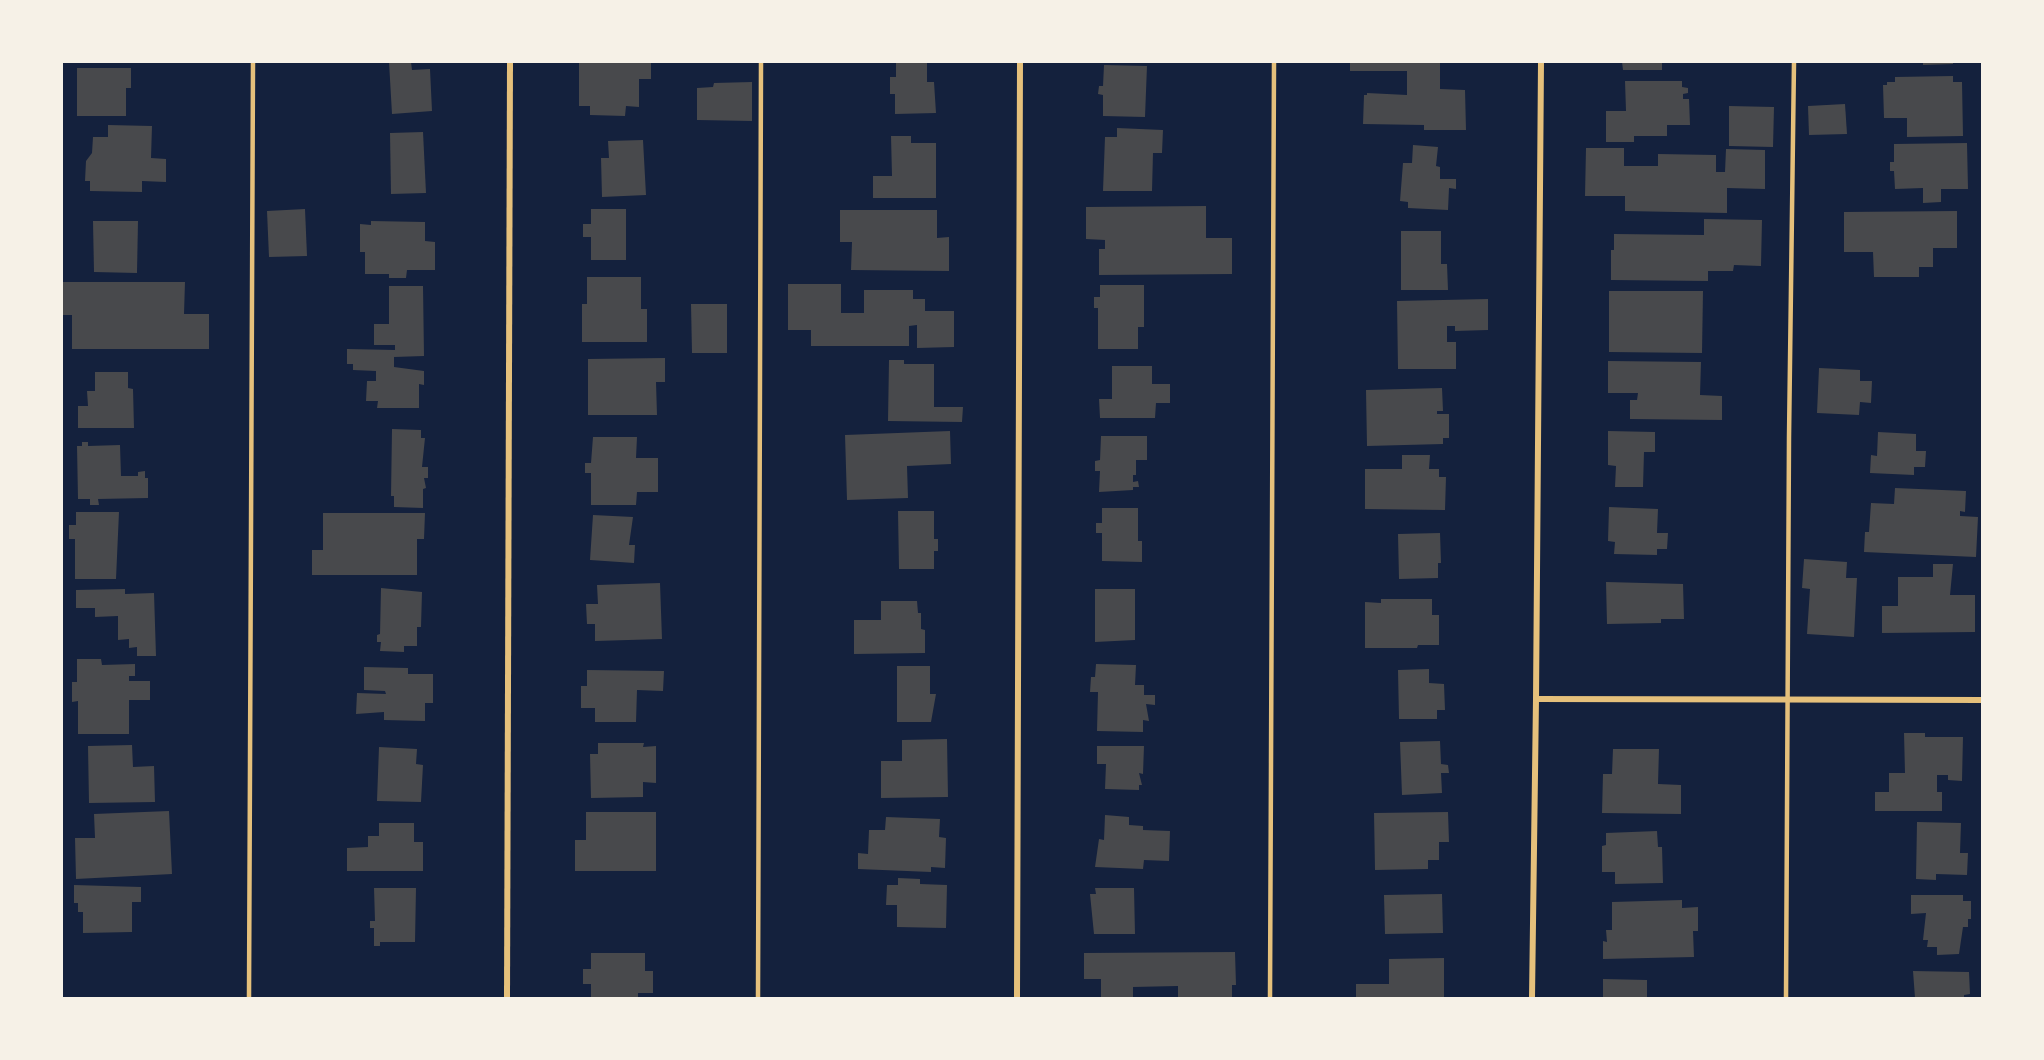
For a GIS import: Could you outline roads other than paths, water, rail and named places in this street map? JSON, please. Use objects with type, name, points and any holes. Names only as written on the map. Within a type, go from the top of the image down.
[{"type":"street","points":[[507,999],[510,62]]},
{"type":"street","points":[[1017,999],[1020,62]]},
{"type":"street","points":[[1532,999],[1541,62]]},
{"type":"street","points":[[1536,699],[1983,700]]},
{"type":"lane","points":[[249,999],[253,62]]},
{"type":"lane","points":[[758,999],[761,62]]},
{"type":"lane","points":[[1270,999],[1274,62]]},
{"type":"lane","points":[[1786,999],[1794,62]]}]
